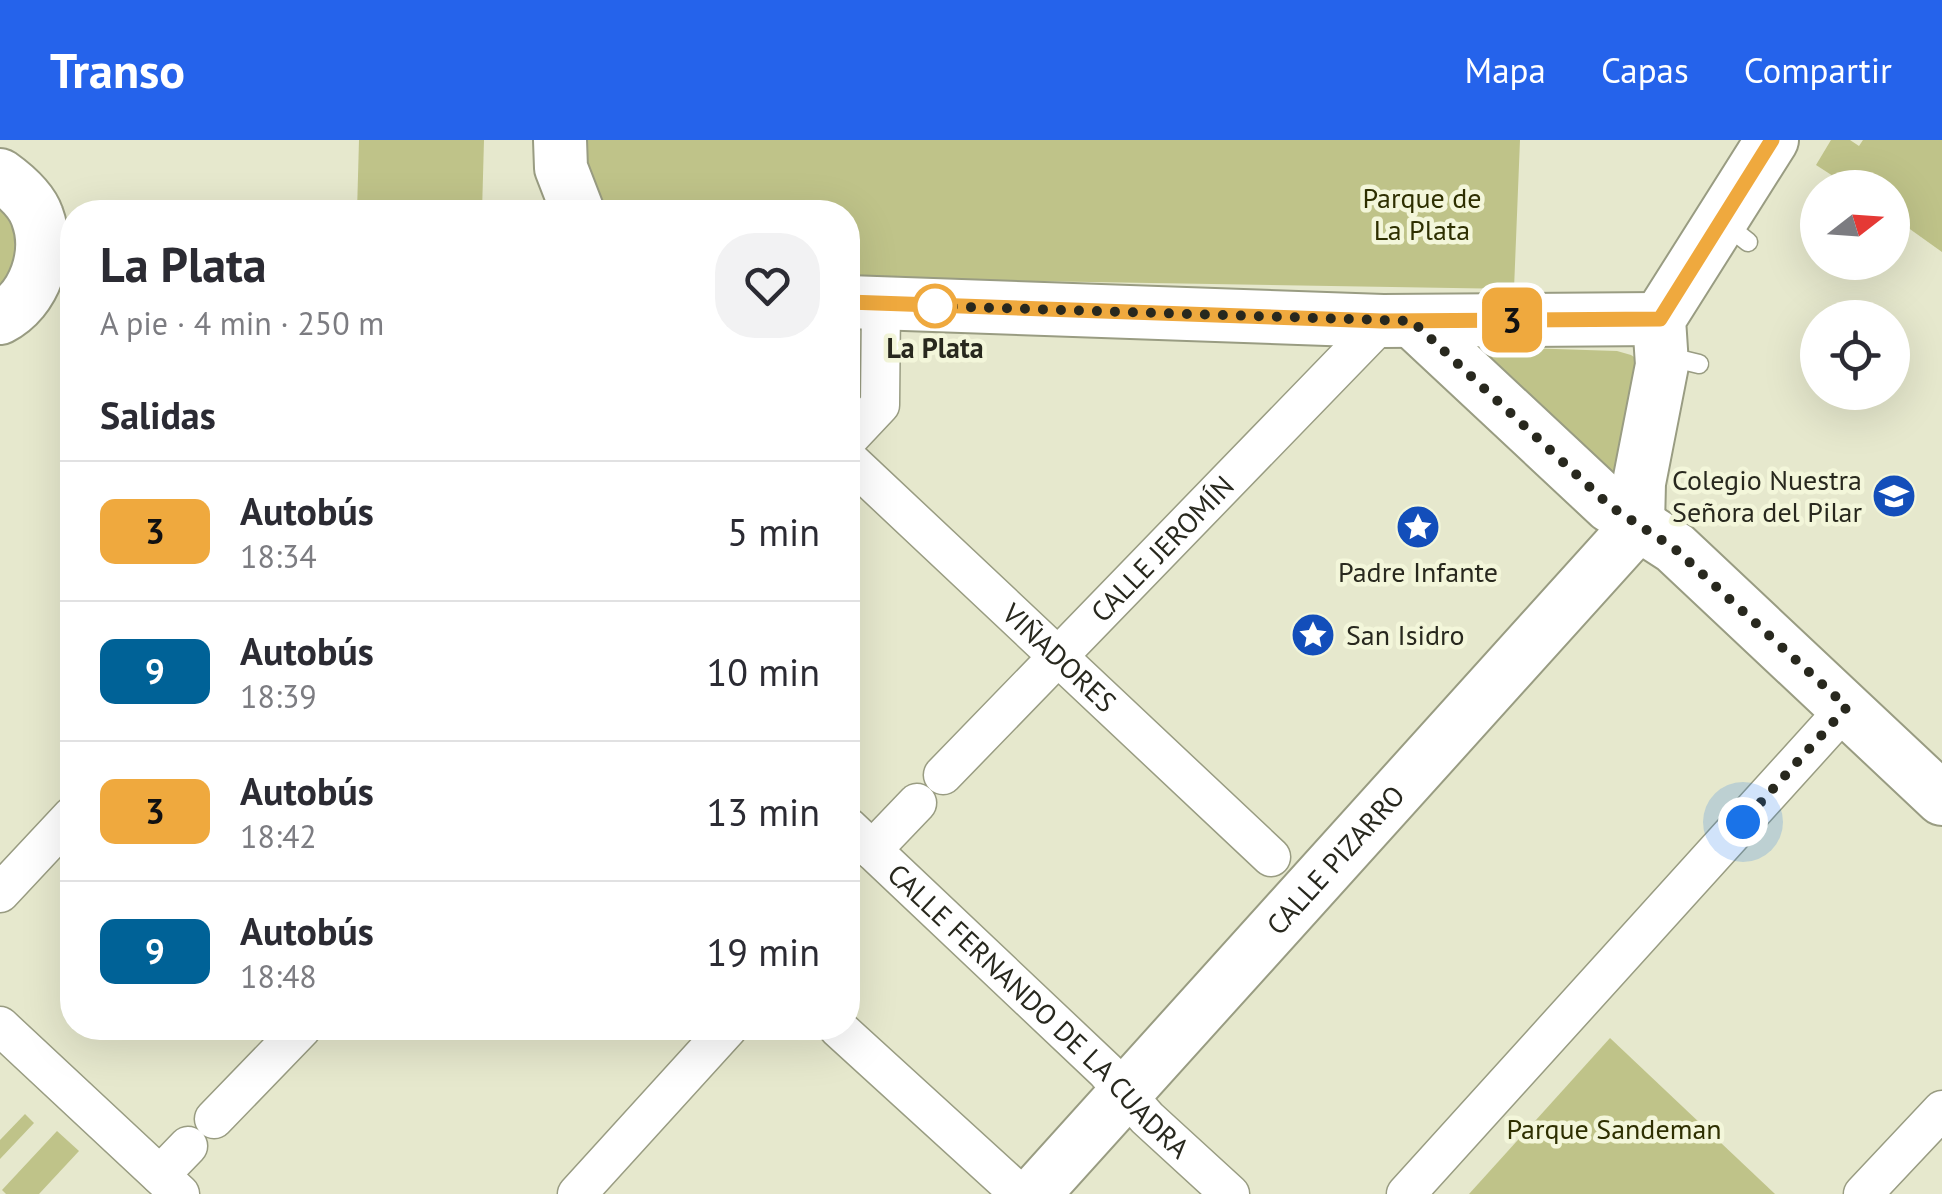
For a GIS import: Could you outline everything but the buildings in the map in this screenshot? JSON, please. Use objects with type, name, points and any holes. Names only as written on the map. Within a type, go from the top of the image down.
[{"type":"main road","points":[[560,140],[562,168],[574,200]]},
{"type":"main road","points":[[1638,525],[1639,483],[1662,366],[1734,231],[1772,140]]},
{"type":"main road","points":[[0,175],[55,229],[40,242],[40,266],[34,283],[11,310]]},
{"type":"main road","points":[[11,310],[60,299]]},
{"type":"main road","points":[[864,303],[1398,321],[1673,346]]},
{"type":"main road","points":[[1398,321],[1610,506],[1674,548],[1942,799]]},
{"type":"main road","name":"CALLE PIZARRO","points":[[1034,1194],[1638,525]]},
{"type":"street","points":[[860,426],[880,405],[864,303]]},
{"type":"street","name":"CALLE JEROMÍN","points":[[943,776],[1398,321]]},
{"type":"street","name":"VIÑADORES","points":[[860,470],[1271,856]]},
{"type":"street","points":[[1406,1194],[1847,707]]},
{"type":"street","points":[[860,838],[917,803]]},
{"type":"street","points":[[0,893],[60,829]]},
{"type":"street","name":"CALLE FERNANDO DE LA CUADRA","points":[[860,838],[1230,1194]]},
{"type":"street","points":[[0,1026],[170,1184],[188,1146]]},
{"type":"street","points":[[214,1119],[290,1040]]},
{"type":"street","points":[[577,1194],[717,1040]]},
{"type":"street","points":[[851,1040],[1020,1194]]},
{"type":"street","points":[[1862,1194],[1942,1110]]},
{"type":"green space","points":[[359,140],[484,140],[482,200],[357,200]]},
{"type":"green space","name":"Parque de La Plata","points":[[581,140],[1520,140],[1514,289],[860,278],[860,200],[600,200],[588,181]]},
{"type":"green space","points":[[1831,140],[1850,140],[1859,146],[1863,140],[1942,140],[1942,252],[1910,229],[1910,170],[1824,170],[1816,165]]},
{"type":"green space","points":[[0,193],[25,252],[0,296]]},
{"type":"green space","points":[[1467,346],[1617,351],[1640,361],[1623,495]]},
{"type":"green space","name":"Parque Sandeman","points":[[1610,1038],[1775,1194],[1469,1194]]},
{"type":"green space","points":[[25,1114],[34,1123],[0,1159],[0,1140]]},
{"type":"green space","points":[[57,1131],[79,1151],[39,1194],[6,1194],[2,1190]]},
{"type":"bus line","name":"3","points":[[860,303],[1382,321],[1660,319],[1772,140]]},
{"type":"place","name":"La Plata","points":[[935,306]]},
{"type":"place","name":"Colegio Nuestra Señora del Pilar","points":[[1894,496]]},
{"type":"place","name":"Padre Infante","points":[[1418,527]]},
{"type":"place","name":"San Isidro","points":[[1313,635]]},
{"type":"route","points":[[935,306],[1412,321],[1610,506],[1674,548],[1847,707],[1743,822]]}]
